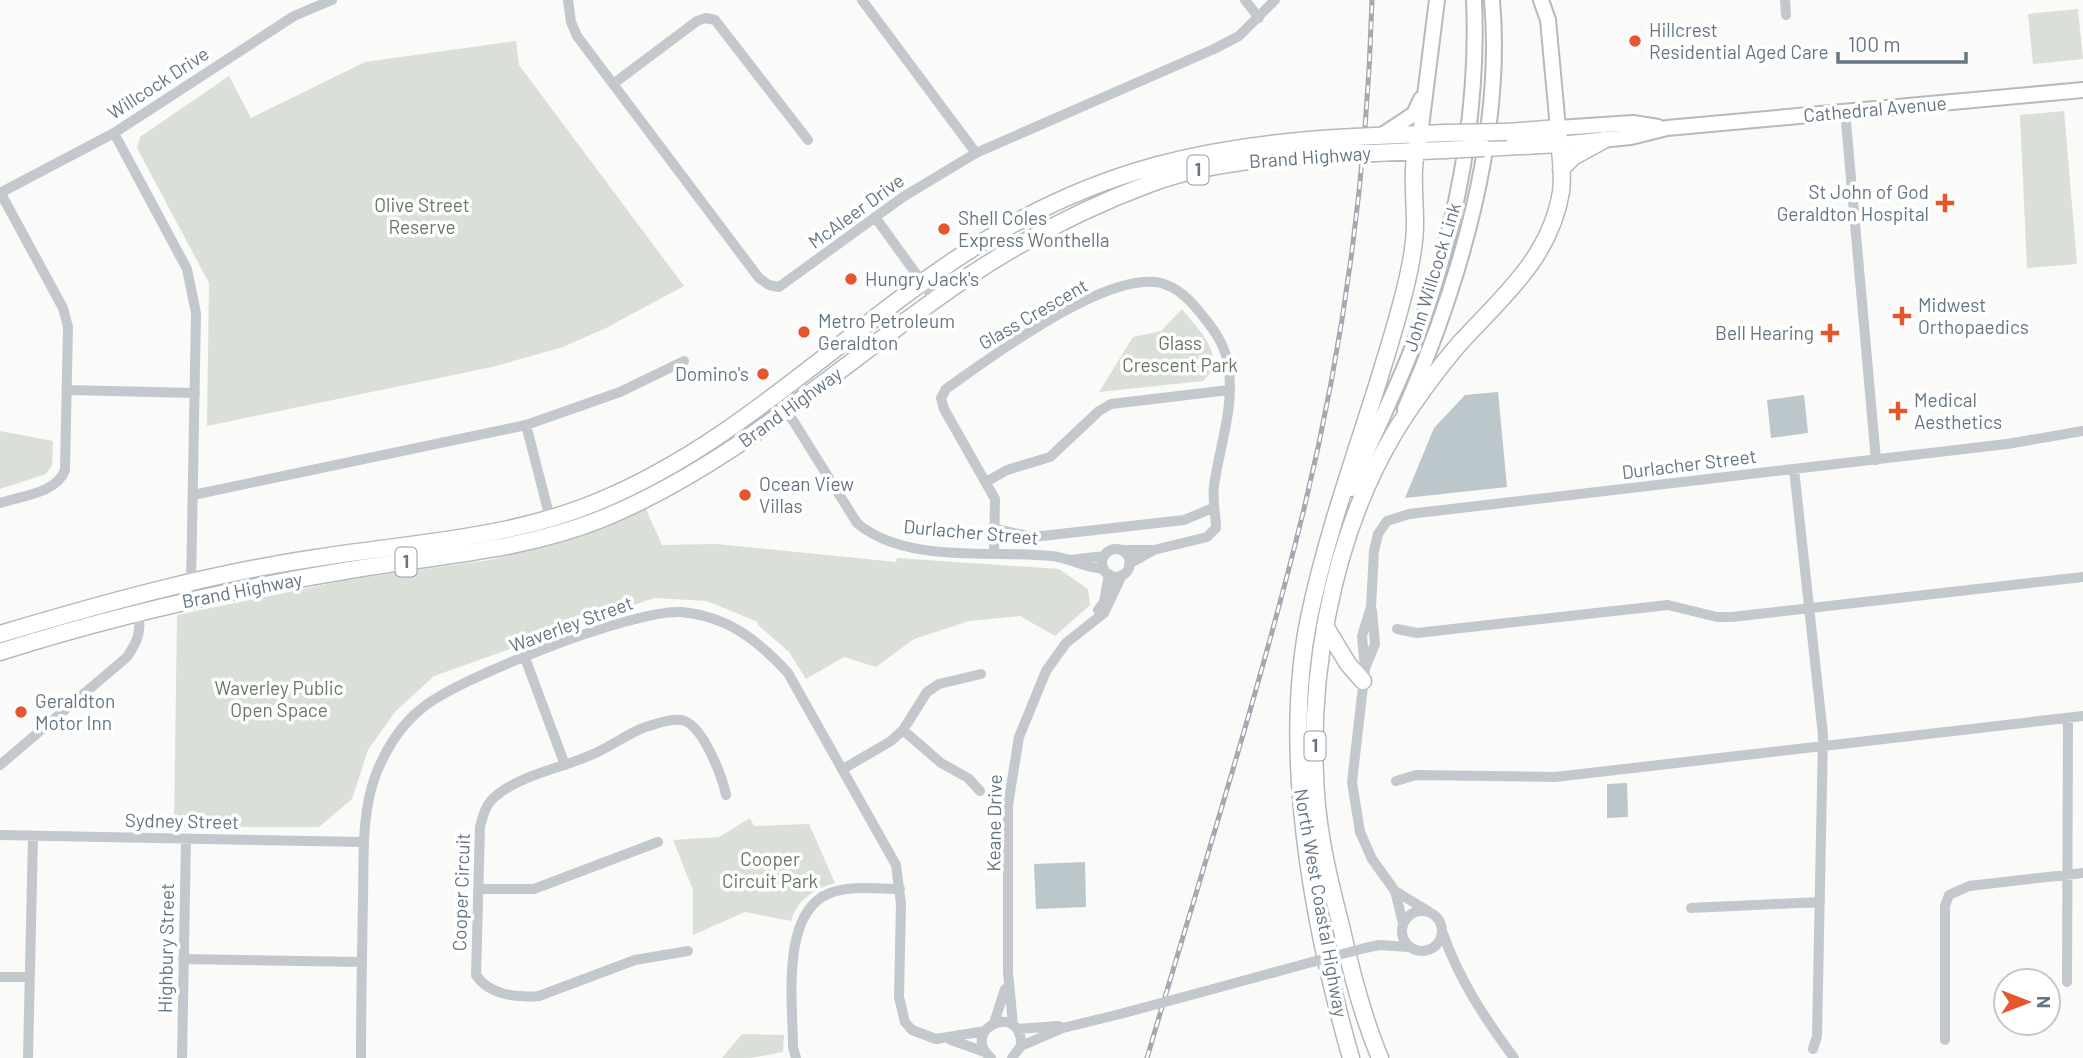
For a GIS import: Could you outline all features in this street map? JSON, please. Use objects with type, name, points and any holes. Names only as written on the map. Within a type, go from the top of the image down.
[{"type":"highway","name":"Cathedral Avenue","points":[[1353,145],[1378,145],[1420,135],[1444,142],[1558,136]]},
{"type":"highway","points":[[1414,151],[1420,135]]},
{"type":"highway","name":"1","points":[[1392,438],[1458,345],[1518,282],[1541,251],[1556,214],[1562,189],[1558,136]]},
{"type":"highway","points":[[1561,169],[1573,157],[1604,140]]},
{"type":"highway","name":"Brand Highway","points":[[1378,145],[1414,151],[1444,142]]},
{"type":"highway","name":"Brand Highway","points":[[0,634],[191,581],[313,558],[463,538],[550,519],[635,486],[691,456],[924,282],[976,246],[1053,203],[1145,167],[1262,143],[1353,145]]},
{"type":"highway","name":"Brand Highway","points":[[0,652],[191,598],[351,570],[470,554],[552,536],[641,502],[682,481],[787,410],[935,300],[1053,226],[1153,183],[1245,161],[1353,145]]},
{"type":"highway","name":"1","points":[[1378,145],[1395,156],[1400,163],[1413,198]]},
{"type":"highway","name":"1","points":[[1330,540],[1346,478],[1404,295],[1415,226],[1414,151]]},
{"type":"highway","name":"North West Coastal Highway","points":[[1380,1058],[1354,984],[1330,881],[1317,808],[1317,681],[1325,626],[1349,534],[1392,438]]},
{"type":"highway","name":"North West Coastal Highway","points":[[1330,540],[1309,618],[1301,673],[1300,789],[1319,917],[1350,1058]]},
{"type":"highway","points":[[1325,626],[1348,664],[1364,675]]},
{"type":"main road","points":[[1420,135],[1437,0]]},
{"type":"main road","name":"John Willcock Link","points":[[1330,540],[1418,333],[1454,213],[1471,119],[1476,40],[1474,0]]},
{"type":"main road","name":"John Willcock Link","points":[[1392,438],[1418,379],[1462,258],[1482,169],[1493,68],[1492,0]]},
{"type":"main road","points":[[1541,0],[1548,20],[1558,136]]},
{"type":"main road","name":"Cathedral Avenue","points":[[1558,136],[1604,140],[1667,128],[2083,90]]},
{"type":"main road","points":[[1378,145],[1414,114],[1424,91]]},
{"type":"main road","points":[[1556,91],[1570,118],[1580,127]]},
{"type":"main road","name":"Cathedral Avenue","points":[[1558,136],[1580,127],[1633,123],[1667,128]]},
{"type":"street","name":"Willcock Drive","points":[[0,192],[114,133],[294,16],[332,0]]},
{"type":"street","name":"McAleer Drive","points":[[568,0],[577,36],[759,278],[769,285],[779,287],[874,217],[976,153],[1214,49],[1239,36],[1275,0]]},
{"type":"street","points":[[862,0],[976,153]]},
{"type":"street","points":[[1245,0],[1259,18]]},
{"type":"street","points":[[1784,0],[1786,15]]},
{"type":"street","points":[[613,84],[697,21],[706,18],[716,20],[808,140]]},
{"type":"street","points":[[1845,111],[1877,460]]},
{"type":"street","points":[[114,133],[187,269],[196,313],[191,598]]},
{"type":"street","points":[[0,192],[63,308],[68,327],[65,470],[61,480],[50,487],[0,503]]},
{"type":"street","points":[[874,217],[935,300]]},
{"type":"street","name":"Glass Crescent","points":[[994,554],[995,499],[944,410],[941,398],[946,389],[1014,341],[1063,312],[1118,287],[1139,281],[1160,283],[1176,289],[1192,302],[1218,335],[1227,356],[1229,390],[1213,508],[1216,528],[1207,537],[1154,550]]},
{"type":"street","points":[[193,495],[526,425],[620,392],[684,361]]},
{"type":"street","points":[[67,390],[195,393]]},
{"type":"street","points":[[986,482],[1007,470],[1050,457],[1111,404],[1229,390]]},
{"type":"street","name":"Durlacher Street","points":[[777,394],[857,523],[872,536],[918,548],[1036,555],[1070,560],[1104,556]]},
{"type":"street","points":[[526,425],[550,519]]},
{"type":"street","name":"Durlacher Street","points":[[1403,925],[1395,891],[1366,848],[1355,814],[1353,765],[1364,675],[1376,636],[1371,607],[1378,534],[1387,521],[1409,514],[2007,444],[2083,431]]},
{"type":"street","points":[[1794,469],[1823,747],[1817,1036],[1814,1049]]},
{"type":"street","name":"Durlacher Street","points":[[996,529],[1033,537],[1184,520],[1213,508]]},
{"type":"street","points":[[1112,550],[1154,550],[1129,564],[1122,575],[1106,572],[1104,556],[1112,550]]},
{"type":"street","points":[[1122,550],[1127,554],[1129,564]]},
{"type":"street","name":"Durlacher Street","points":[[1070,560],[1088,569],[1106,572]]},
{"type":"street","name":"Keane Drive","points":[[1021,1046],[1015,1027],[1008,972],[1008,805],[1019,737],[1046,671],[1066,643],[1096,616],[1104,602],[1106,572]]},
{"type":"street","name":"Keane Drive","points":[[1096,616],[1104,613],[1112,601],[1122,575]]},
{"type":"street","points":[[1396,629],[1417,633],[1668,606],[1717,617],[2023,586],[2083,577]]},
{"type":"street","name":"Waverley Street","points":[[360,1058],[364,842],[368,802],[376,775],[403,727],[442,693],[525,658],[636,617],[680,612],[726,623],[764,647],[788,673],[887,845],[900,888],[900,1012],[912,1030],[936,1039],[948,1039],[990,1027],[1015,1027]]},
{"type":"street","points":[[0,765],[127,657],[137,643],[138,613]]},
{"type":"street","points":[[525,658],[565,765]]},
{"type":"street","points":[[843,769],[891,741],[902,730],[927,692],[939,684],[981,674]]},
{"type":"street","points":[[1396,780],[1416,775],[1555,778],[2083,716]]},
{"type":"street","points":[[2067,982],[2068,718]]},
{"type":"street","name":"Cooper Circuit","points":[[688,951],[635,960],[539,996],[526,997],[493,990],[483,985],[477,975],[480,827],[484,809],[496,795],[513,786],[594,754],[642,728],[674,719],[686,721],[695,729],[721,774],[726,794]]},
{"type":"street","points":[[902,730],[941,763],[968,778],[980,791]]},
{"type":"street","name":"Sydney Street","points":[[0,835],[364,842]]},
{"type":"street","points":[[28,1058],[33,836]]},
{"type":"street","name":"Highbury Street","points":[[182,1058],[186,839]]},
{"type":"street","points":[[478,889],[534,889],[658,842]]},
{"type":"street","points":[[1945,1040],[1945,906],[1949,895],[1969,886],[2083,873]]},
{"type":"street","points":[[796,1058],[793,1048],[794,954],[800,919],[811,905],[827,894],[842,890],[900,888]]},
{"type":"street","name":"Durlacher Street","points":[[1395,891],[1430,913]]},
{"type":"street","points":[[1691,908],[1820,902]]},
{"type":"street","points":[[1379,945],[1414,913],[1430,913],[1439,920],[1455,970],[1514,1058]]},
{"type":"street","points":[[1403,925],[1403,938],[1409,947]]},
{"type":"street","points":[[1012,1058],[1021,1046],[1063,1028],[1365,948],[1379,945],[1431,950],[1439,942],[1442,931]]},
{"type":"street","points":[[183,959],[362,962]]},
{"type":"street","name":"Keane Drive","points":[[988,1056],[982,1041],[990,1027],[1008,972]]},
{"type":"street","points":[[0,977],[30,977]]},
{"type":"street","points":[[1015,1027],[1063,1028]]},
{"type":"street","name":"Waverley Street","points":[[948,1039],[988,1056]]},
{"type":"green space","points":[[2078,9],[2083,59],[2033,64],[2028,14]]},
{"type":"green space","name":"Olive Street Reserve","points":[[516,41],[519,65],[684,286],[608,327],[563,347],[492,367],[207,426],[209,283],[137,148],[140,137],[229,76],[251,118],[365,62]]},
{"type":"green space","points":[[2064,111],[2077,264],[2027,268],[2020,115]]},
{"type":"green space","name":"Glass Crescent Park","points":[[1182,309],[1203,335],[1212,353],[1213,363],[1203,381],[1099,392],[1133,337],[1161,331]]},
{"type":"green space","points":[[0,431],[53,441],[52,466],[46,474],[0,489]]},
{"type":"green space","name":"Waverley Public Open Space","points":[[645,507],[662,545],[716,544],[896,562],[897,558],[1059,569],[1088,589],[1090,605],[1055,636],[1020,616],[969,621],[914,639],[876,667],[844,657],[806,679],[789,652],[758,625],[758,622],[707,601],[654,598],[434,676],[395,712],[368,750],[352,799],[319,827],[174,827],[177,615],[347,580],[490,560],[565,541]]},
{"type":"green space","name":"Cooper Circuit Park","points":[[750,818],[754,826],[809,824],[835,883],[807,896],[797,907],[791,921],[745,912],[693,935],[693,890],[673,840],[719,837]]},
{"type":"green space","points":[[742,1034],[784,1035],[783,1052],[751,1058],[722,1058]]},
{"type":"shaded area","points":[[1498,392],[1507,487],[1405,498],[1434,428],[1465,395]]},
{"type":"shaded area","points":[[1804,395],[1808,433],[1771,438],[1767,400]]},
{"type":"shaded area","points":[[1627,783],[1628,817],[1607,818],[1607,784]]},
{"type":"shaded area","points":[[1085,862],[1086,907],[1036,909],[1034,864]]},
{"type":"railway","points":[[1147,1058],[1267,650],[1318,450],[1342,322],[1359,194],[1372,0]]},
{"type":"place","name":"Hillcrest Residential Aged Care","points":[[1635,41]]},
{"type":"place","name":"St John of God Geraldton Hospital","points":[[1945,203]]},
{"type":"place","name":"Shell Coles Express Wonthella","points":[[944,229]]},
{"type":"place","name":"Hungry Jack's","points":[[851,279]]},
{"type":"place","name":"Midwest Orthopaedics","points":[[1902,316]]},
{"type":"place","name":"Metro Petroleum Geraldton","points":[[804,332]]},
{"type":"place","name":"Bell Hearing","points":[[1830,333]]},
{"type":"place","name":"Domino's","points":[[763,374]]},
{"type":"place","name":"Medical Aesthetics","points":[[1898,411]]},
{"type":"place","name":"Ocean View Villas","points":[[745,495]]},
{"type":"place","name":"Geraldton Motor Inn","points":[[21,712]]}]
